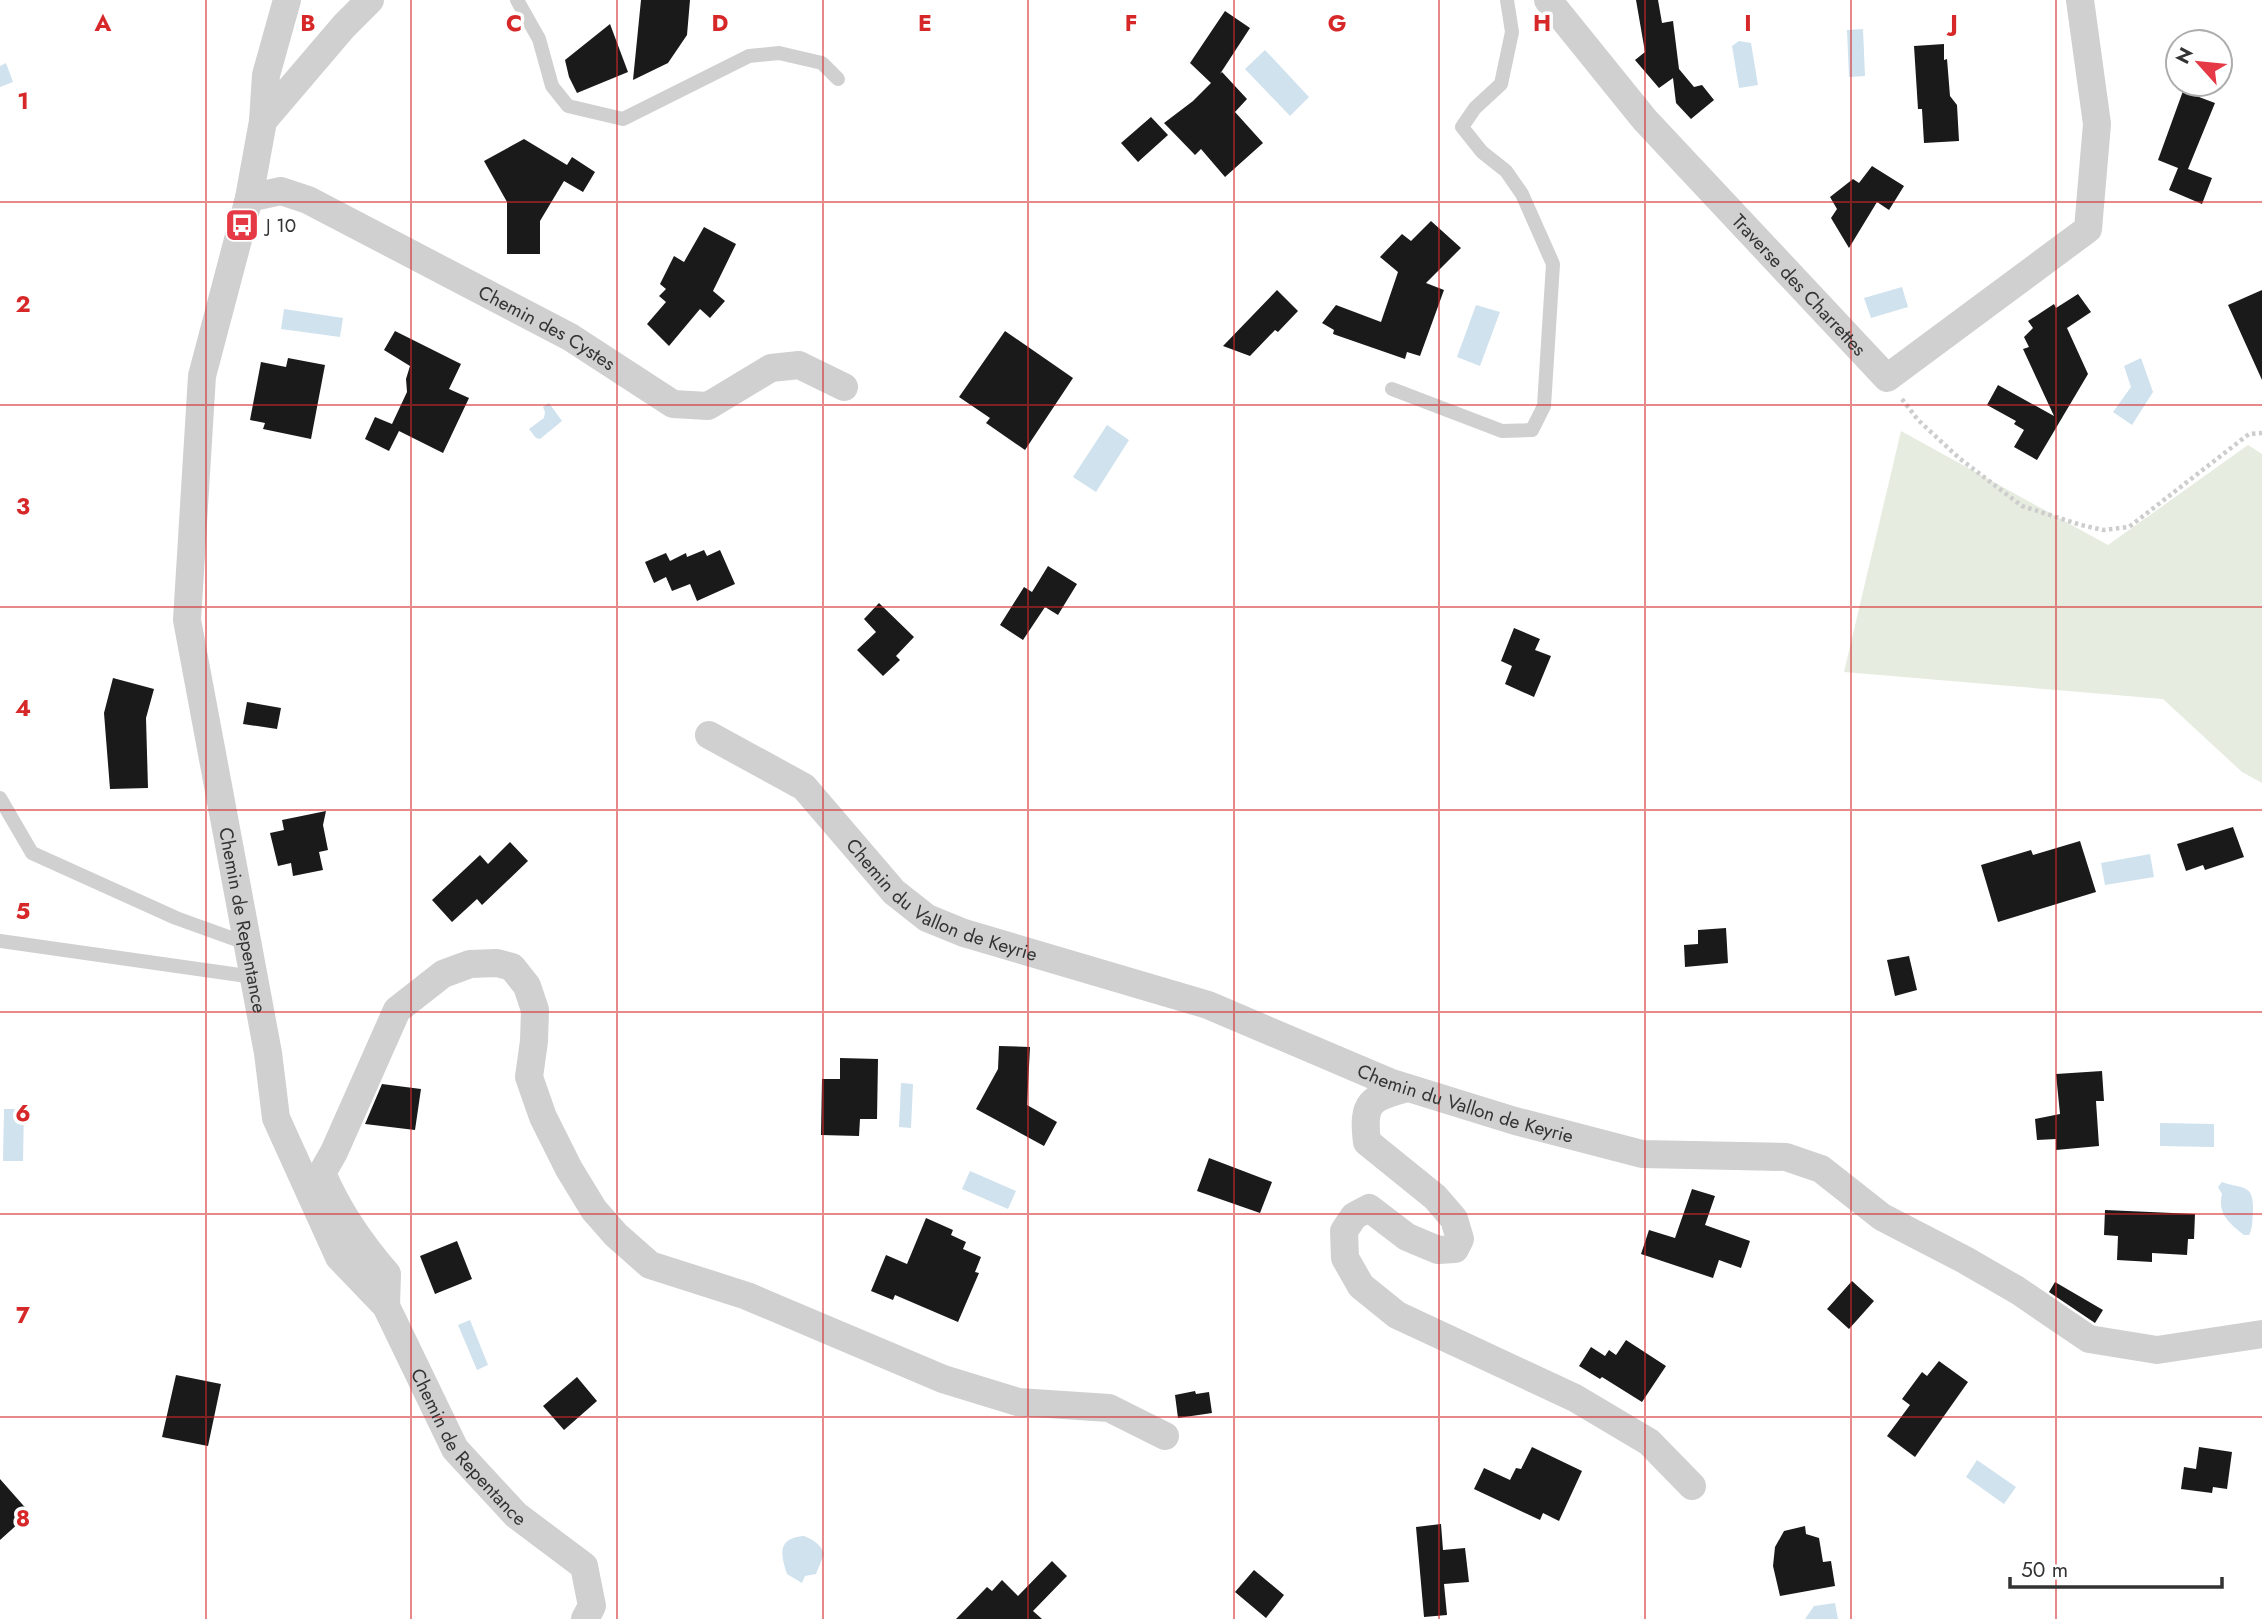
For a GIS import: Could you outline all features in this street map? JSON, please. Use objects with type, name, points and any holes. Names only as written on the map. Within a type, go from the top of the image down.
[{"type":"street","name":"Chemin de Repentance","points":[[287,0],[266,75],[263,121],[249,198],[202,376],[187,620],[268,1053],[276,1118],[339,1257],[386,1306],[455,1448],[516,1515],[584,1566],[592,1606],[585,1619]]},
{"type":"street","points":[[263,121],[344,26],[370,0]]},
{"type":"street","name":"Traverse des Charrettes","points":[[1548,0],[1645,120],[1887,379]]},
{"type":"street","points":[[1887,379],[2088,229],[2097,124],[2080,0]]},
{"type":"street","name":"Chemin des Cystes","points":[[249,198],[281,191],[309,200],[569,337],[673,404],[708,406],[771,368],[799,365],[844,387]]},
{"type":"street","name":"Chemin du Vallon de Keyrie","points":[[709,734],[804,787],[894,892],[927,918],[964,933],[1208,1005],[1407,1088],[1515,1121],[1642,1154],[1786,1157],[1821,1169],[1882,1217],[2017,1290],[2089,1339],[2157,1350],[2262,1334]]},
{"type":"street","points":[[386,1306],[387,1274],[367,1251],[335,1204],[322,1173],[334,1152],[397,1010],[443,974],[470,964],[497,963],[512,967],[527,986],[535,1010],[529,1077],[548,1128],[594,1210],[616,1235],[650,1265],[747,1296],[943,1379],[1018,1402],[1109,1408],[1165,1436]]},
{"type":"street","points":[[1407,1088],[1381,1095],[1371,1104],[1364,1117],[1367,1142],[1435,1197],[1454,1219],[1460,1239],[1455,1249],[1438,1250],[1407,1237],[1369,1208],[1354,1216],[1344,1231],[1345,1258],[1361,1286],[1397,1315],[1575,1398],[1649,1442],[1692,1486]]},
{"type":"lane","points":[[517,0],[539,39],[552,86],[568,106],[622,119],[749,56],[779,53],[821,64],[838,79]]},
{"type":"lane","points":[[1392,389],[1502,431],[1532,429],[1544,406],[1553,264],[1522,194],[1506,171],[1482,152],[1462,127],[1475,108],[1501,84],[1512,32],[1507,0]]},
{"type":"lane","points":[[0,797],[32,853],[176,918],[247,944]]},
{"type":"lane","points":[[0,941],[254,977]]},
{"type":"path","points":[[1887,379],[1918,420],[1959,458],[2022,506],[2103,530],[2129,527],[2249,434],[2262,433]]},
{"type":"shaded area","points":[[1901,431],[2108,545],[2248,445],[2262,454],[2262,783],[2242,772],[2163,699],[1844,672]]},
{"type":"water","points":[[1863,29],[1865,76],[1849,77],[1847,30]]},
{"type":"water","points":[[1739,41],[1751,43],[1758,85],[1739,88],[1732,46]]},
{"type":"water","points":[[1265,50],[1309,97],[1290,116],[1245,69]]},
{"type":"water","points":[[6,63],[13,82],[0,87],[0,66]]},
{"type":"water","points":[[1902,287],[1908,307],[1871,318],[1864,298]]},
{"type":"water","points":[[1476,305],[1500,312],[1480,366],[1457,357]]},
{"type":"water","points":[[284,309],[343,318],[340,337],[281,329]]},
{"type":"water","points":[[2141,358],[2153,392],[2132,425],[2113,412],[2131,387],[2124,366]]},
{"type":"water","points":[[549,403],[562,421],[540,439],[536,438],[529,429],[544,418],[543,407]]},
{"type":"water","points":[[1107,425],[1129,440],[1096,492],[1073,477]]},
{"type":"water","points":[[2150,854],[2154,877],[2105,885],[2101,863]]},
{"type":"water","points":[[901,1083],[913,1084],[911,1128],[899,1127]]},
{"type":"water","points":[[4,1109],[24,1109],[23,1161],[3,1161]]},
{"type":"water","points":[[2160,1123],[2214,1124],[2214,1147],[2160,1146]]},
{"type":"water","points":[[970,1171],[1016,1191],[1008,1209],[962,1189]]},
{"type":"water","points":[[2222,1182],[2246,1189],[2252,1196],[2252,1227],[2249,1235],[2244,1235],[2234,1227],[2223,1213],[2222,1194],[2218,1187]]},
{"type":"water","points":[[470,1320],[488,1365],[477,1370],[458,1325]]},
{"type":"water","points":[[1977,1460],[2016,1487],[2004,1504],[1966,1477]]},
{"type":"water","points":[[804,1536],[819,1545],[824,1554],[816,1574],[805,1576],[802,1583],[787,1574],[782,1555],[789,1540]]},
{"type":"water","points":[[1835,1603],[1838,1619],[1805,1619],[1814,1606]]},
{"type":"building","points":[[641,0],[690,0],[687,35],[668,63],[633,80]]},
{"type":"building","points":[[1636,0],[1658,0],[1662,23],[1673,21],[1679,69],[1694,87],[1702,85],[1714,100],[1691,119],[1676,103],[1673,78],[1659,88],[1635,60],[1645,52]]},
{"type":"building","points":[[1225,11],[1250,28],[1220,74],[1222,72],[1247,99],[1235,112],[1263,143],[1225,177],[1201,149],[1195,155],[1164,123],[1211,83],[1190,63]]},
{"type":"building","points":[[610,24],[628,72],[577,93],[565,60]]},
{"type":"building","points":[[1944,44],[1950,96],[1957,105],[1959,141],[1924,143],[1922,109],[1918,109],[1914,46]]},
{"type":"building","points":[[2180,98],[2202,98],[2215,103],[2188,169],[2212,178],[2202,204],[2169,190],[2178,168],[2158,160]]},
{"type":"building","points":[[1151,117],[1168,135],[1138,162],[1121,143]]},
{"type":"building","points":[[524,139],[567,165],[572,157],[595,172],[583,192],[564,181],[540,221],[540,254],[507,254],[507,202],[484,161]]},
{"type":"building","points":[[1872,166],[1904,186],[1889,210],[1877,202],[1849,248],[1831,218],[1837,209],[1830,197],[1853,179],[1859,183]]},
{"type":"building","points":[[1431,221],[1461,248],[1426,283],[1444,290],[1420,356],[1407,352],[1405,359],[1333,334],[1334,330],[1322,323],[1336,305],[1381,322],[1398,272],[1380,257],[1402,234],[1411,241]]},
{"type":"building","points":[[704,227],[736,244],[713,291],[725,301],[710,318],[700,309],[669,346],[647,324],[666,302],[659,296],[666,289],[660,284],[674,256],[684,262]]},
{"type":"building","points":[[1277,290],[1298,311],[1278,332],[1275,330],[1250,356],[1223,346]]},
{"type":"building","points":[[2262,290],[2262,380],[2228,305]]},
{"type":"building","points":[[2078,294],[2091,312],[2067,328],[2088,374],[2037,460],[2014,447],[2024,430],[2014,424],[2016,421],[1987,405],[1998,385],[2054,416],[2023,349],[2029,347],[2024,337],[2033,328],[2028,321],[2054,304],[2056,308]]},
{"type":"building","points":[[395,331],[461,364],[449,389],[469,398],[443,453],[399,431],[389,451],[365,439],[375,417],[392,424],[407,392],[406,379],[410,366],[384,350]]},
{"type":"building","points":[[1005,331],[1073,378],[1025,450],[986,423],[990,418],[959,397]]},
{"type":"building","points":[[288,358],[325,365],[311,439],[263,429],[265,423],[250,420],[261,362],[286,367]]},
{"type":"building","points":[[704,550],[707,556],[720,550],[735,584],[697,601],[690,584],[672,591],[666,577],[654,583],[645,562],[666,553],[670,561],[686,553],[687,557]]},
{"type":"building","points":[[1048,566],[1077,584],[1058,615],[1045,607],[1023,640],[1000,625],[1024,587],[1032,592]]},
{"type":"building","points":[[879,603],[914,637],[896,656],[900,660],[883,676],[857,650],[876,632],[864,619]]},
{"type":"building","points":[[1514,628],[1540,639],[1535,650],[1551,656],[1534,697],[1505,684],[1512,666],[1501,661]]},
{"type":"building","points":[[113,678],[154,689],[146,718],[148,788],[110,789],[104,713]]},
{"type":"building","points":[[247,702],[281,708],[277,729],[243,724]]},
{"type":"building","points":[[326,811],[323,825],[328,850],[319,852],[323,870],[293,876],[291,863],[278,866],[270,833],[284,830],[282,820]]},
{"type":"building","points":[[2233,827],[2244,857],[2205,870],[2203,865],[2186,871],[2177,844]]},
{"type":"building","points":[[2080,841],[2096,892],[1998,922],[1981,865],[2031,850],[2033,855]]},
{"type":"building","points":[[510,842],[528,861],[482,905],[477,899],[452,922],[432,900],[480,855],[488,864]]},
{"type":"building","points":[[1726,928],[1728,963],[1685,967],[1684,945],[1698,944],[1698,930]]},
{"type":"building","points":[[1909,956],[1917,990],[1895,996],[1887,960]]},
{"type":"building","points":[[999,1046],[1030,1047],[1027,1105],[1057,1122],[1044,1146],[976,1109],[998,1069]]},
{"type":"building","points":[[840,1058],[878,1059],[877,1119],[860,1119],[859,1136],[821,1135],[822,1079],[840,1079]]},
{"type":"building","points":[[2102,1071],[2104,1101],[2096,1101],[2099,1146],[2056,1150],[2056,1139],[2037,1140],[2035,1119],[2060,1114],[2056,1074]]},
{"type":"building","points":[[382,1084],[421,1089],[415,1130],[365,1124]]},
{"type":"building","points":[[1209,1158],[1272,1182],[1260,1213],[1197,1191]]},
{"type":"building","points":[[1692,1189],[1715,1196],[1705,1225],[1750,1241],[1741,1268],[1719,1260],[1713,1278],[1641,1254],[1649,1230],[1675,1238]]},
{"type":"building","points":[[2105,1210],[2195,1214],[2194,1239],[2188,1239],[2187,1255],[2152,1253],[2152,1262],[2117,1260],[2118,1236],[2104,1235]]},
{"type":"building","points":[[926,1218],[953,1230],[951,1235],[966,1242],[963,1249],[981,1257],[975,1272],[979,1273],[958,1322],[895,1295],[893,1300],[871,1291],[886,1255],[907,1264]]},
{"type":"building","points":[[457,1241],[472,1279],[435,1294],[420,1256]]},
{"type":"building","points":[[1852,1281],[1874,1301],[1849,1329],[1827,1309]]},
{"type":"building","points":[[2055,1282],[2103,1310],[2095,1323],[2049,1292]]},
{"type":"building","points":[[1626,1340],[1666,1366],[1642,1402],[1579,1366],[1591,1347],[1605,1356],[1609,1350],[1616,1355]]},
{"type":"building","points":[[1939,1361],[1968,1382],[1915,1457],[1887,1436],[1910,1405],[1902,1399],[1922,1372],[1927,1376]]},
{"type":"building","points":[[176,1375],[221,1384],[208,1446],[162,1437]]},
{"type":"building","points":[[577,1377],[597,1401],[564,1430],[543,1406]]},
{"type":"building","points":[[1195,1391],[1196,1394],[1209,1392],[1212,1413],[1178,1418],[1175,1395]]},
{"type":"building","points":[[1532,1447],[1582,1471],[1559,1521],[1543,1513],[1540,1520],[1474,1489],[1484,1468],[1510,1480],[1516,1468],[1521,1469]]},
{"type":"building","points":[[2199,1447],[2232,1452],[2227,1489],[2213,1487],[2212,1493],[2181,1489],[2184,1467],[2196,1469]]},
{"type":"building","points":[[0,1479],[30,1513],[0,1540]]},
{"type":"building","points":[[1441,1524],[1443,1550],[1465,1548],[1469,1582],[1444,1584],[1447,1615],[1424,1617],[1416,1527]]},
{"type":"building","points":[[1805,1526],[1806,1534],[1819,1538],[1823,1562],[1831,1561],[1835,1586],[1780,1596],[1773,1566],[1775,1547],[1784,1531]]},
{"type":"building","points":[[1052,1561],[1067,1576],[1033,1611],[1042,1619],[956,1619],[987,1587],[992,1591],[1002,1580],[1018,1596]]},
{"type":"building","points":[[1254,1570],[1284,1595],[1266,1618],[1235,1592]]},
{"type":"place","name":"J 10","points":[[242,225]]}]
